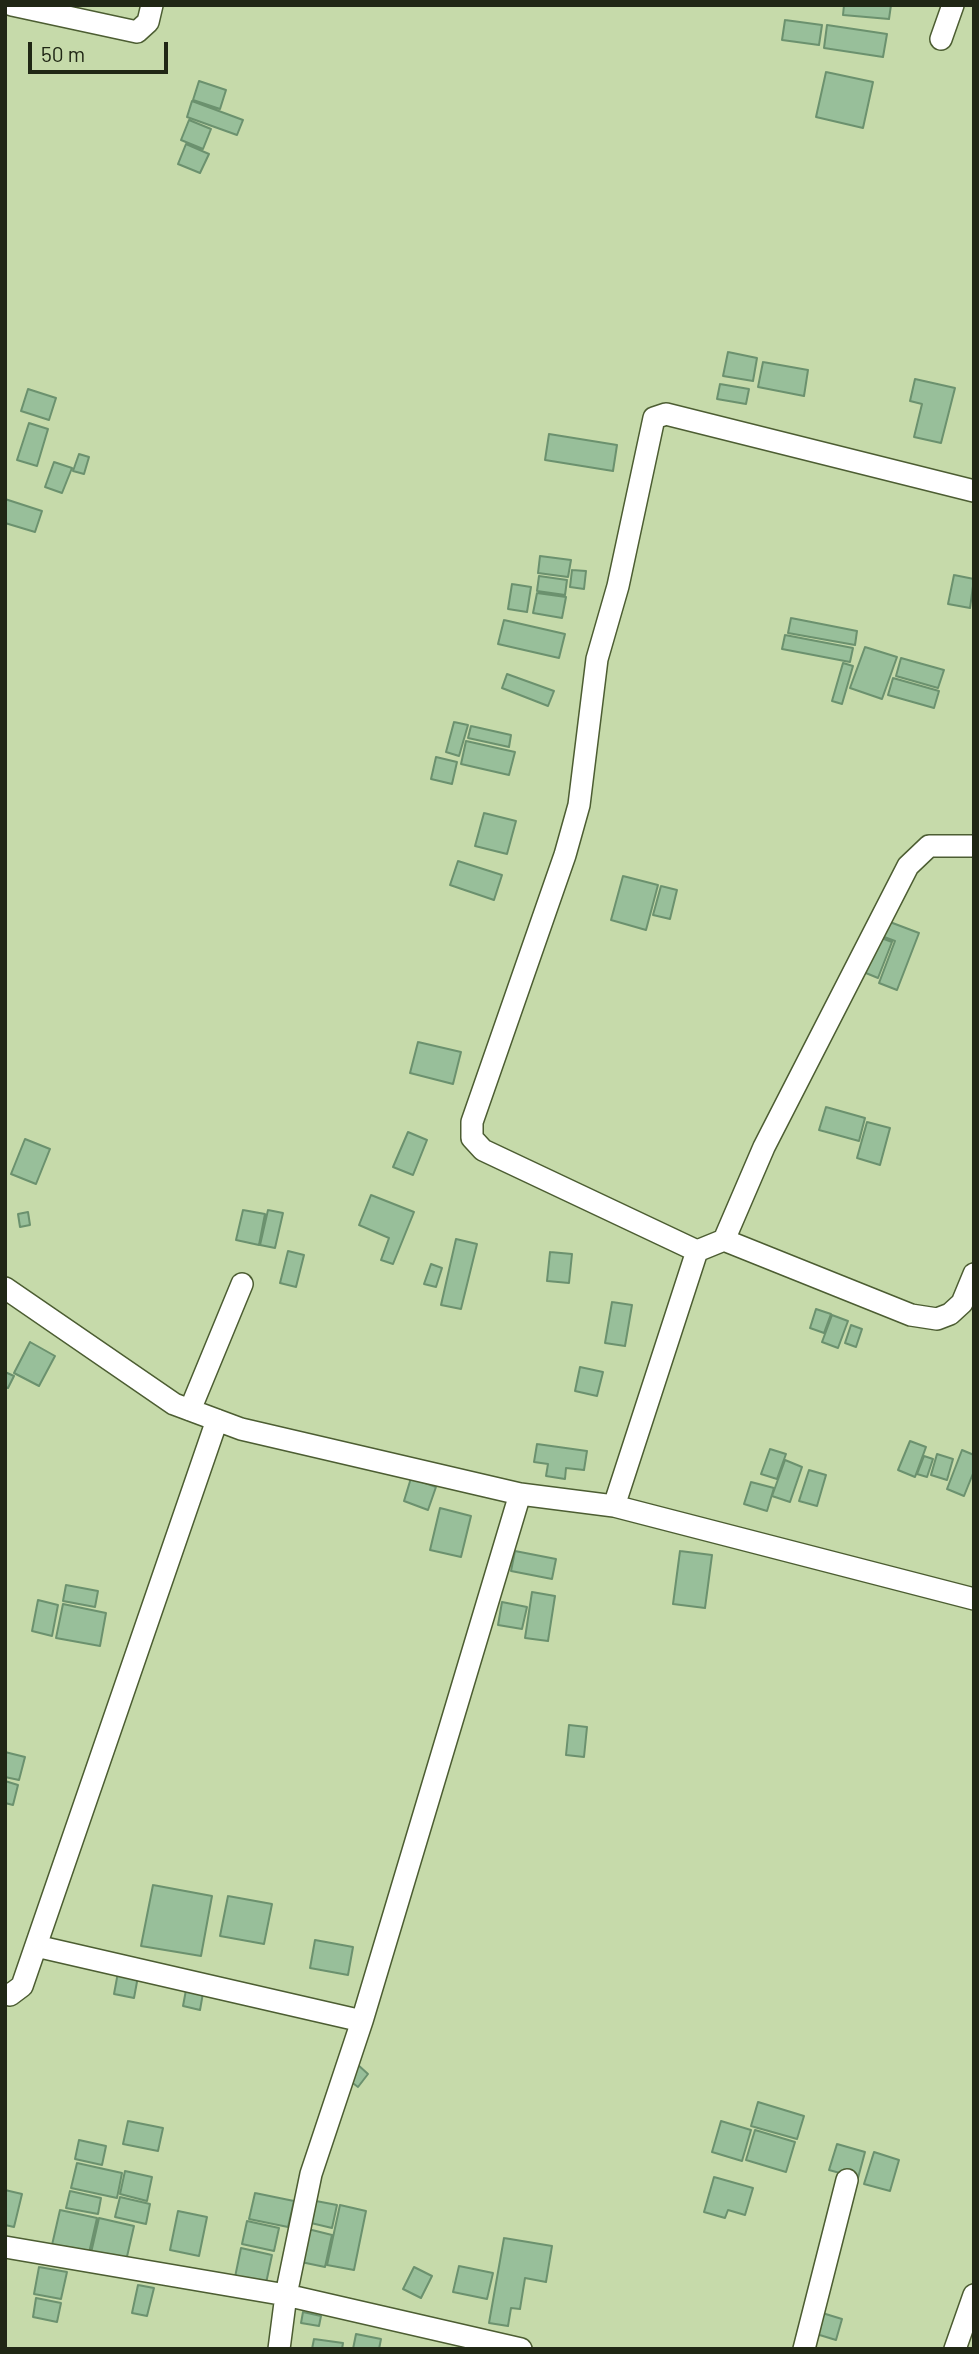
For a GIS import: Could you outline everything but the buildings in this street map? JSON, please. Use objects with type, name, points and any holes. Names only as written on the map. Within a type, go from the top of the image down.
[{"type":"street","points":[[12,5],[136,32],[148,22],[152,5]]},
{"type":"street","points":[[941,39],[953,5]]},
{"type":"street","points":[[974,491],[666,414],[654,418],[618,586],[597,659],[579,805],[565,855],[472,1122],[472,1138],[483,1150],[697,1251],[724,1240],[911,1315],[937,1319],[950,1314],[962,1303],[974,1274]]},
{"type":"street","points":[[724,1240],[764,1147],[908,866],[929,846],[974,846]]},
{"type":"street","points":[[614,1506],[697,1251]]},
{"type":"street","points":[[190,1410],[242,1284]]},
{"type":"street","points":[[5,1288],[163,1397],[241,1429],[520,1494],[614,1506],[974,1599]]},
{"type":"street","points":[[5,1994],[10,1995],[22,1986],[217,1420]]},
{"type":"street","points":[[279,2349],[286,2295],[311,2174],[362,2021],[520,1494]]},
{"type":"street","points":[[36,1945],[362,2021]]},
{"type":"street","points":[[804,2349],[847,2180]]},
{"type":"street","points":[[5,2247],[286,2295],[521,2349]]},
{"type":"street","points":[[956,2349],[974,2295]]}]
